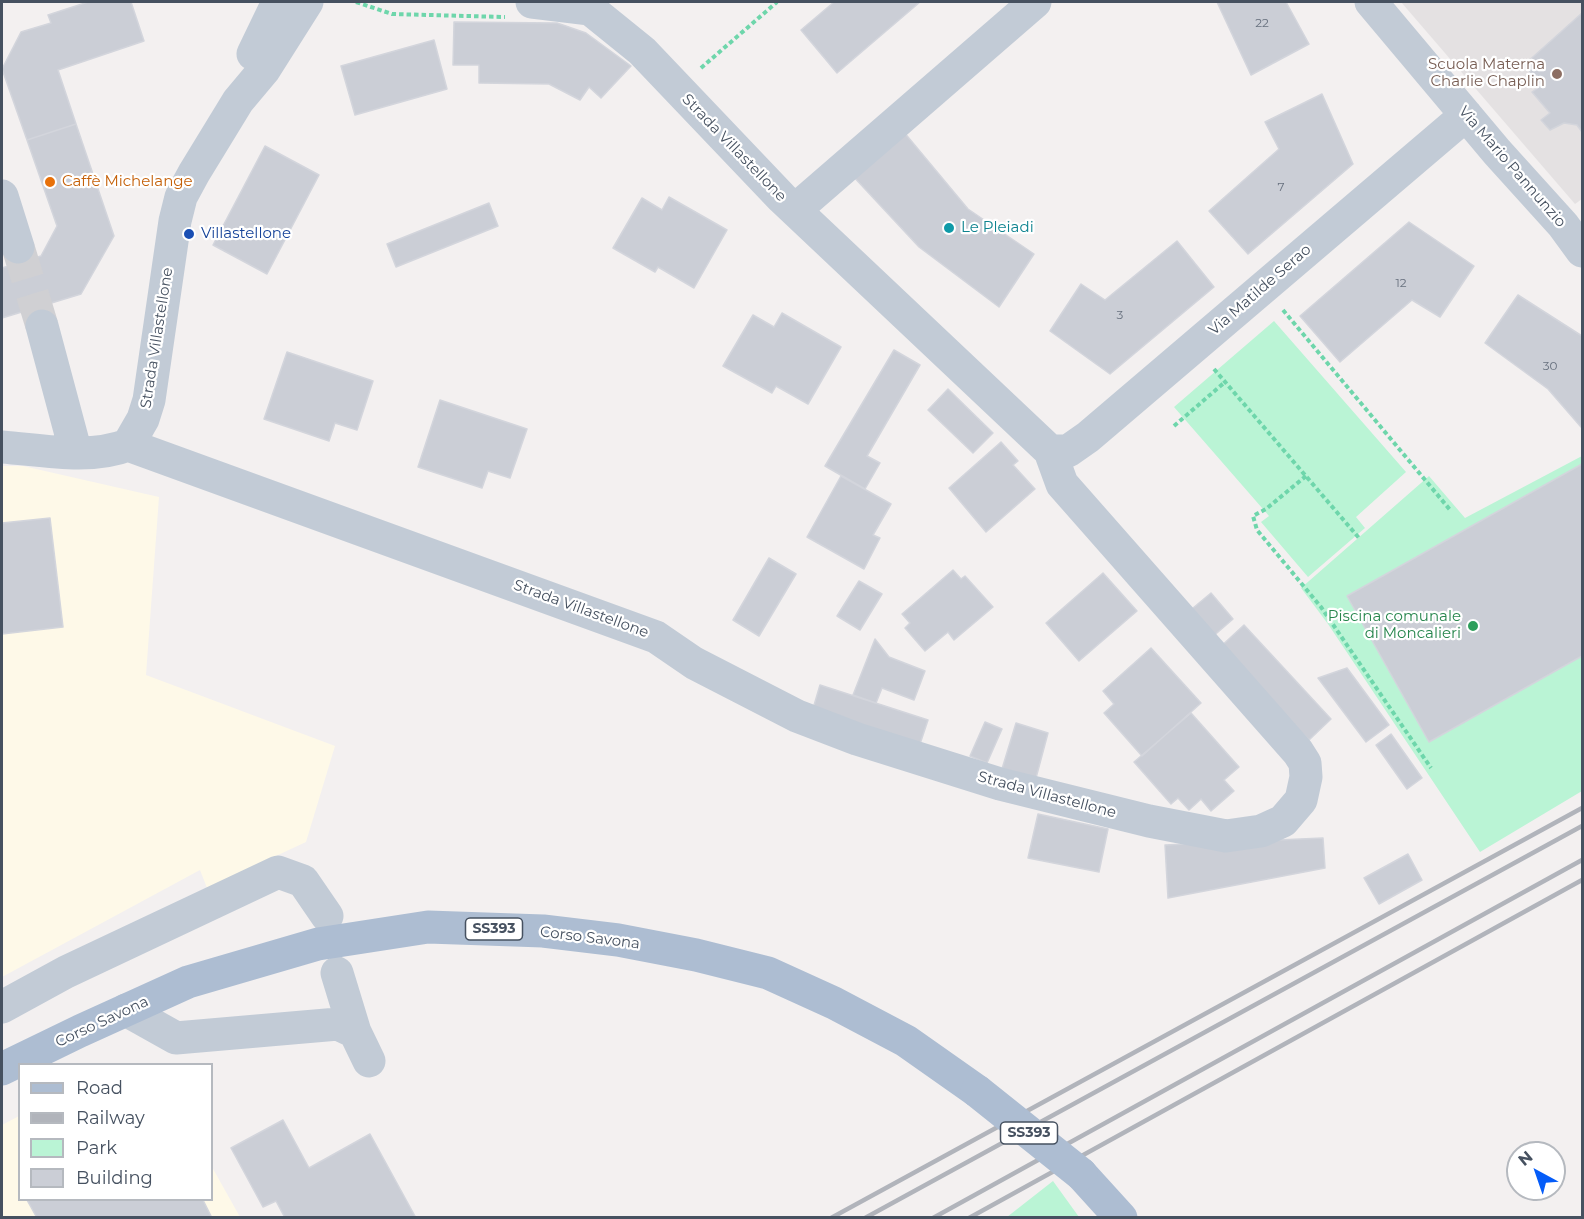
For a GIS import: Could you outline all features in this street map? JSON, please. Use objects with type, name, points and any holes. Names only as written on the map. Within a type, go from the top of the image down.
[{"type":"main road","name":"Corso Savona","points":[[2,1069],[188,982],[318,944],[428,927],[543,931],[618,940],[696,955],[768,974],[834,1003],[906,1041],[977,1091],[1081,1174],[1113,1208],[1144,1218]]},
{"type":"street","name":"Strada Villastellone","points":[[238,101],[249,62],[278,2]]},
{"type":"street","name":"Strada Villastellone","points":[[307,2],[264,70],[238,101],[181,197],[175,221],[149,400],[143,419],[128,445],[656,637],[694,663],[797,716],[857,739],[1000,784],[1149,821],[1226,836],[1261,831],[1283,821],[1301,800],[1306,777],[1305,763],[1299,752],[1062,484],[1050,451],[795,210],[642,51],[582,5],[532,2]]},
{"type":"street","points":[[795,210],[1035,2]]},
{"type":"street","name":"Via Mario Pannunzio","points":[[1371,2],[1466,115],[1573,219],[1582,251]]},
{"type":"street","name":"Via Matilde Serao","points":[[1050,451],[1068,451],[1088,437],[1466,115]]},
{"type":"street","points":[[2,196],[18,247]]},
{"type":"street","points":[[42,326],[76,453]]},
{"type":"street","points":[[2,447],[76,453],[114,450],[128,445]]},
{"type":"street","points":[[2,1006],[66,972],[278,872],[303,881],[327,916]]},
{"type":"street","points":[[337,974],[355,1032],[369,1061]]},
{"type":"street","points":[[126,1010],[176,1038],[231,1041],[338,1024],[355,1032]]},
{"type":"path","points":[[678,89],[777,2]]},
{"type":"path","points":[[1283,309],[1451,511]]},
{"type":"path","points":[[1213,369],[1359,538]]},
{"type":"path","points":[[1174,426],[1225,382]]},
{"type":"path","points":[[1306,476],[1266,509],[1253,516],[1257,530],[1320,608],[1431,768]]},
{"type":"shaded area","points":[[1401,2],[1582,2],[1582,199],[1575,204]]},
{"type":"shaded area","points":[[2,466],[23,466],[159,497],[146,675],[335,746],[306,842],[207,888],[200,870],[2,977]]},
{"type":"shaded area","points":[[18,1117],[18,1201],[213,1201],[213,1169],[240,1217],[2,1217],[2,1125]]},
{"type":"green space","points":[[1274,321],[1406,472],[1356,517],[1365,528],[1308,577],[1261,522],[1269,516],[1174,407]]},
{"type":"green space","points":[[1582,456],[1582,791],[1480,852],[1328,624],[1301,588],[1429,476],[1465,518]]},
{"type":"green space","points":[[1053,1181],[1079,1217],[1007,1217]]},
{"type":"building","points":[[88,2],[131,2],[144,41],[58,70],[76,124],[27,140],[2,69],[21,32],[51,23],[48,15]]},
{"type":"building","points":[[834,2],[920,2],[837,73],[801,30]]},
{"type":"building","points":[[1217,2],[1286,2],[1309,44],[1251,75]]},
{"type":"building","name":"Scuola Materna Charlie Chaplin","points":[[1582,13],[1582,132],[1577,125],[1564,123],[1550,130],[1541,120],[1550,113],[1532,92],[1542,85],[1524,65]]},
{"type":"building","points":[[454,22],[557,23],[586,33],[631,66],[601,98],[589,87],[580,100],[549,84],[479,83],[479,65],[453,65]]},
{"type":"building","points":[[434,40],[447,89],[355,115],[341,66]]},
{"type":"building","points":[[1322,94],[1353,164],[1248,254],[1209,211],[1279,149],[1265,122]]},
{"type":"building","points":[[76,124],[114,236],[81,294],[2,318],[2,268],[41,256],[57,226],[27,140]]},
{"type":"building","name":"Le Pleiadi","points":[[903,131],[968,209],[1034,254],[999,307],[919,247],[851,174]]},
{"type":"building","points":[[265,146],[319,175],[267,274],[213,245]]},
{"type":"building","points":[[669,197],[727,230],[694,288],[658,267],[655,272],[613,248],[642,198],[662,210]]},
{"type":"building","points":[[489,203],[498,226],[396,267],[387,244]]},
{"type":"building","points":[[1409,222],[1474,266],[1440,317],[1412,300],[1340,362],[1300,316]]},
{"type":"building","points":[[1177,241],[1214,287],[1110,374],[1050,331],[1081,284],[1105,300]]},
{"type":"building","points":[[1518,295],[1582,336],[1581,427],[1548,389],[1485,343]]},
{"type":"building","points":[[782,313],[841,347],[808,404],[776,386],[772,393],[723,366],[753,315],[774,327]]},
{"type":"building","points":[[894,350],[920,365],[867,456],[880,463],[865,489],[825,466]]},
{"type":"building","points":[[287,352],[373,381],[357,430],[335,423],[329,441],[264,419]]},
{"type":"building","points":[[948,389],[993,433],[973,453],[928,410]]},
{"type":"building","points":[[440,400],[527,429],[510,478],[488,471],[482,488],[418,467]]},
{"type":"building","points":[[1001,442],[1018,461],[1013,465],[1035,489],[986,532],[949,488]]},
{"type":"building","name":"Piscina comunale di Moncalieri","points":[[1582,464],[1582,656],[1429,742],[1347,596]]},
{"type":"building","points":[[841,476],[891,504],[873,535],[880,538],[864,569],[807,537]]},
{"type":"building","points":[[50,518],[63,627],[2,634],[2,523]]},
{"type":"building","points":[[769,558],[796,574],[759,636],[733,620]]},
{"type":"building","points":[[953,570],[961,579],[965,576],[993,607],[954,640],[948,632],[925,651],[905,628],[910,623],[902,614]]},
{"type":"building","points":[[1103,573],[1137,611],[1079,661],[1046,623]]},
{"type":"building","points":[[859,581],[882,594],[860,630],[837,616]]},
{"type":"building","points":[[1211,593],[1233,619],[1210,639],[1187,613]]},
{"type":"building","points":[[1244,625],[1331,719],[1309,740],[1217,650]]},
{"type":"building","points":[[875,639],[889,657],[925,671],[914,700],[882,688],[876,703],[853,695]]},
{"type":"building","points":[[1151,648],[1201,703],[1142,756],[1104,713],[1114,704],[1103,691]]},
{"type":"building","points":[[1347,668],[1389,725],[1366,742],[1318,678]]},
{"type":"building","points":[[820,685],[928,720],[919,747],[812,712]]},
{"type":"building","points":[[1191,713],[1239,767],[1224,780],[1234,791],[1211,811],[1201,799],[1189,810],[1178,798],[1171,804],[1134,762]]},
{"type":"building","points":[[985,722],[1002,729],[987,763],[970,756]]},
{"type":"building","points":[[1016,723],[1048,733],[1036,778],[1002,769]]},
{"type":"building","points":[[1391,734],[1422,778],[1407,789],[1376,745]]},
{"type":"building","points":[[1038,814],[1108,829],[1099,872],[1028,858]]},
{"type":"building","points":[[1323,838],[1325,868],[1168,898],[1165,845]]},
{"type":"building","points":[[1408,854],[1422,880],[1379,904],[1364,878]]},
{"type":"building","points":[[283,1120],[309,1168],[370,1134],[416,1218],[285,1218],[276,1201],[263,1207],[231,1148]]},
{"type":"building","points":[[28,1201],[204,1201],[212,1218],[37,1218]]},
{"type":"tunnel","points":[[18,247],[42,326]]},
{"type":"railway","points":[[831,1218],[1582,808]]},
{"type":"railway","points":[[865,1218],[1582,826]]},
{"type":"railway","points":[[933,1218],[1582,860]]},
{"type":"railway","points":[[969,1218],[1582,880]]},
{"type":"place","name":"Scuola Materna Charlie Chaplin","points":[[1557,74]]},
{"type":"place","name":"Caffè Michelange","points":[[50,182]]},
{"type":"place","name":"Le Pleiadi","points":[[949,228]]},
{"type":"place","name":"Villastellone","points":[[189,234]]},
{"type":"place","name":"Piscina comunale di Moncalieri","points":[[1473,626]]}]
